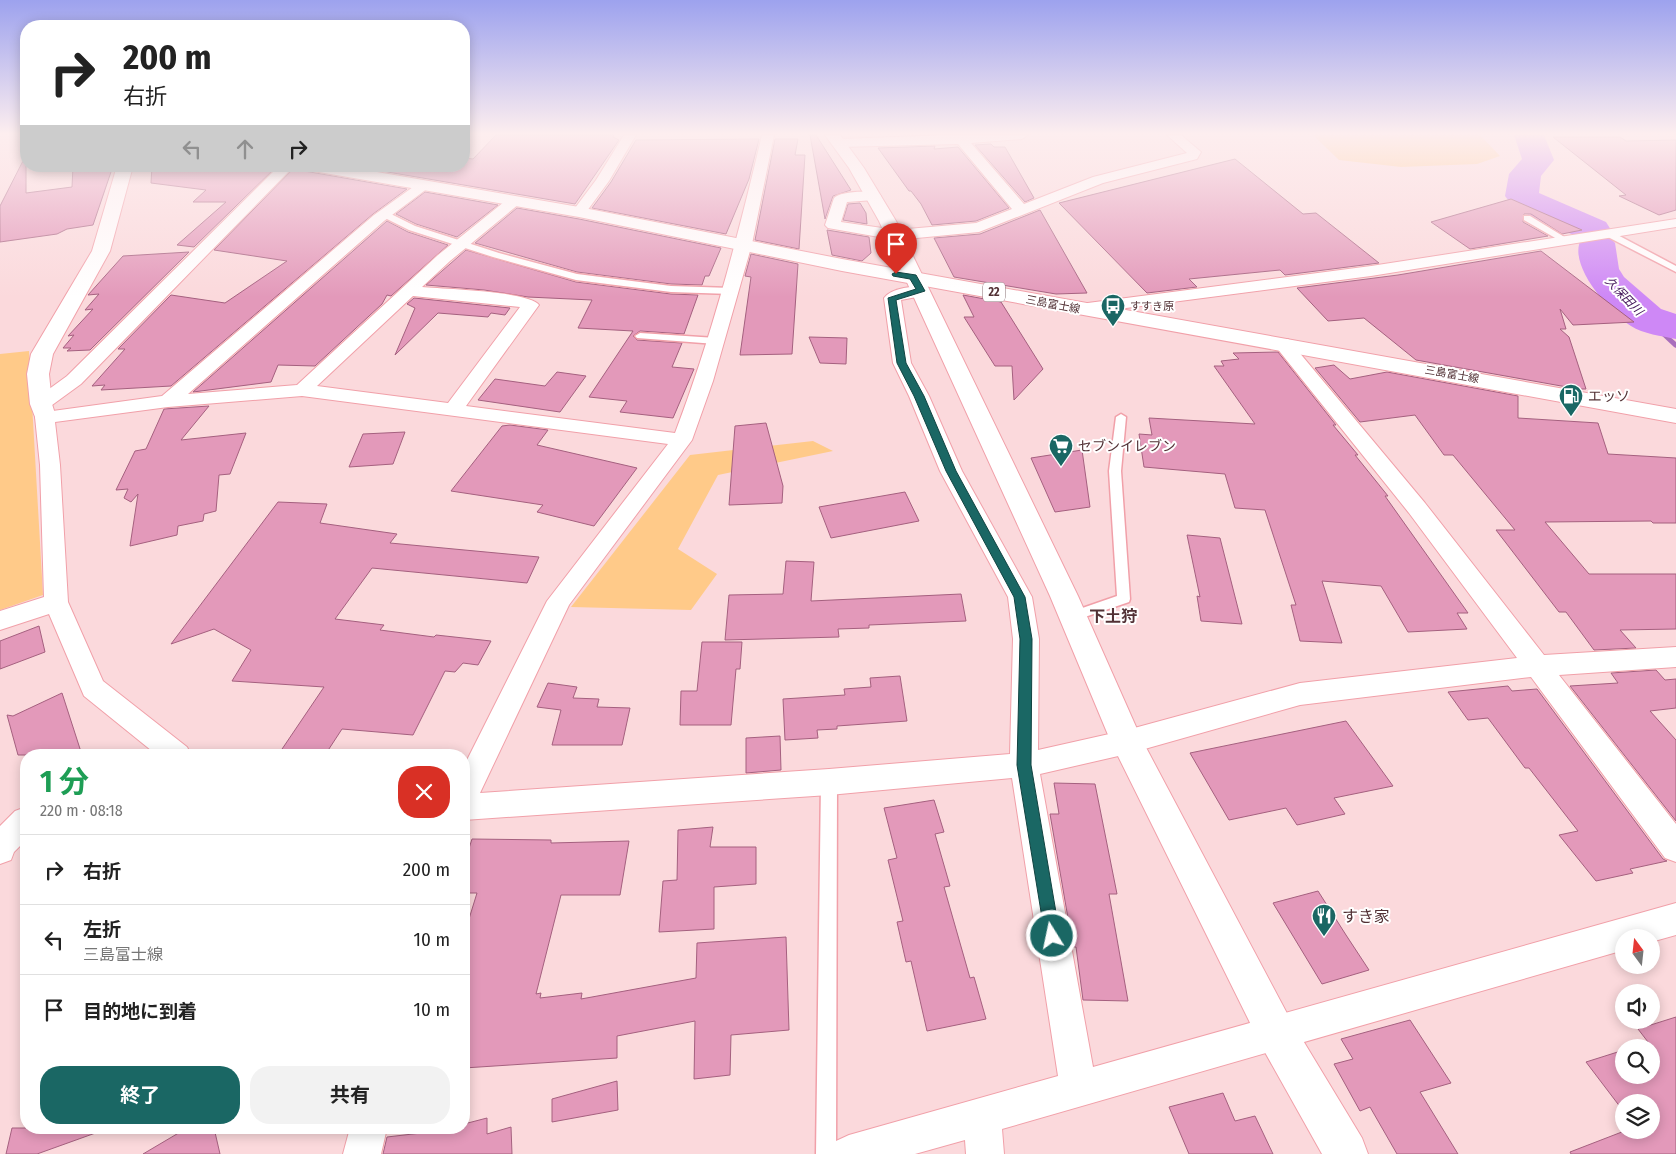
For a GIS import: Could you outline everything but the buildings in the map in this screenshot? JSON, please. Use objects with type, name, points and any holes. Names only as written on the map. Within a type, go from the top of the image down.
[{"type":"street","points":[[118,189],[101,252],[42,354],[38,374],[50,465],[56,602],[93,688],[169,749]]},
{"type":"street","points":[[43,410],[264,189]]},
{"type":"street","points":[[168,401],[384,214],[420,189]]},
{"type":"street","name":"三島富士線","points":[[446,189],[744,244],[842,265],[917,284],[1282,343],[1676,416]]},
{"type":"street","points":[[579,212],[596,189]]},
{"type":"street","points":[[470,783],[559,601],[682,440],[704,381],[716,341],[744,244],[756,189]]},
{"type":"street","points":[[869,189],[896,235],[917,284],[1073,616],[1127,742],[1276,1033],[1346,1154]]},
{"type":"street","points":[[1004,189],[1022,210]]},
{"type":"street","points":[[874,196],[841,198],[833,225],[896,235],[979,227],[1076,189]]},
{"type":"street","points":[[302,390],[409,290],[462,243],[514,201]]},
{"type":"street","points":[[1080,309],[1371,271],[1676,223]]},
{"type":"street","points":[[917,284],[892,298],[902,363],[919,396],[951,471],[1020,597],[1026,639],[1024,765],[1078,1087]]},
{"type":"street","points":[[409,290],[515,300],[530,305],[454,408]]},
{"type":"street","points":[[1282,343],[1417,508],[1676,848]]},
{"type":"street","points":[[43,410],[302,390],[454,408],[682,440]]},
{"type":"street","points":[[0,620],[56,602]]},
{"type":"street","points":[[470,807],[829,782],[1024,765],[1127,742],[1300,694],[1536,666],[1676,657]]},
{"type":"street","points":[[1,845],[20,826]]},
{"type":"street","points":[[848,1154],[1078,1087],[1276,1033],[1676,919]]},
{"type":"street","points":[[982,1115],[985,1154]]},
{"type":"street","points":[[362,1154],[367,1134]]},
{"type":"lane","points":[[384,214],[412,228],[462,243],[496,256],[576,277],[671,289],[730,291]]},
{"type":"lane","points":[[1527,218],[1567,241]]},
{"type":"lane","points":[[1610,234],[1676,269]]},
{"type":"lane","points":[[640,336],[716,341]]},
{"type":"lane","points":[[1073,616],[1124,599],[1115,471],[1121,417]]},
{"type":"lane","points":[[826,1154],[829,782]]},
{"type":"shaded area","points":[[29,351],[43,595],[0,610],[0,354]]},
{"type":"shaded area","points":[[813,441],[833,451],[718,475],[678,549],[717,574],[691,610],[571,607],[690,455]]},
{"type":"waterway","name":"久保田川","points":[[1523,189],[1522,196],[1535,205],[1593,230]]},
{"type":"waterway","name":"久保田川","points":[[1597,243],[1600,269],[1609,284],[1646,318],[1676,327]]},
{"type":"waterway","points":[[1646,318],[1676,346]]},
{"type":"place","name":"すすき原","points":[[1113,327]]},
{"type":"place","name":"エッソ","points":[[1571,417]]},
{"type":"place","name":"セブンイレブン","points":[[1061,467]]},
{"type":"place","name":"すき家","points":[[1324,937]]},
{"type":"district","name":"下土狩","points":[[1113,616]]},
{"type":"route","points":[[896,274],[913,277],[921,291],[897,295],[892,298],[902,363],[919,396],[951,471],[1020,597],[1026,639],[1024,765],[1052,936]]}]
